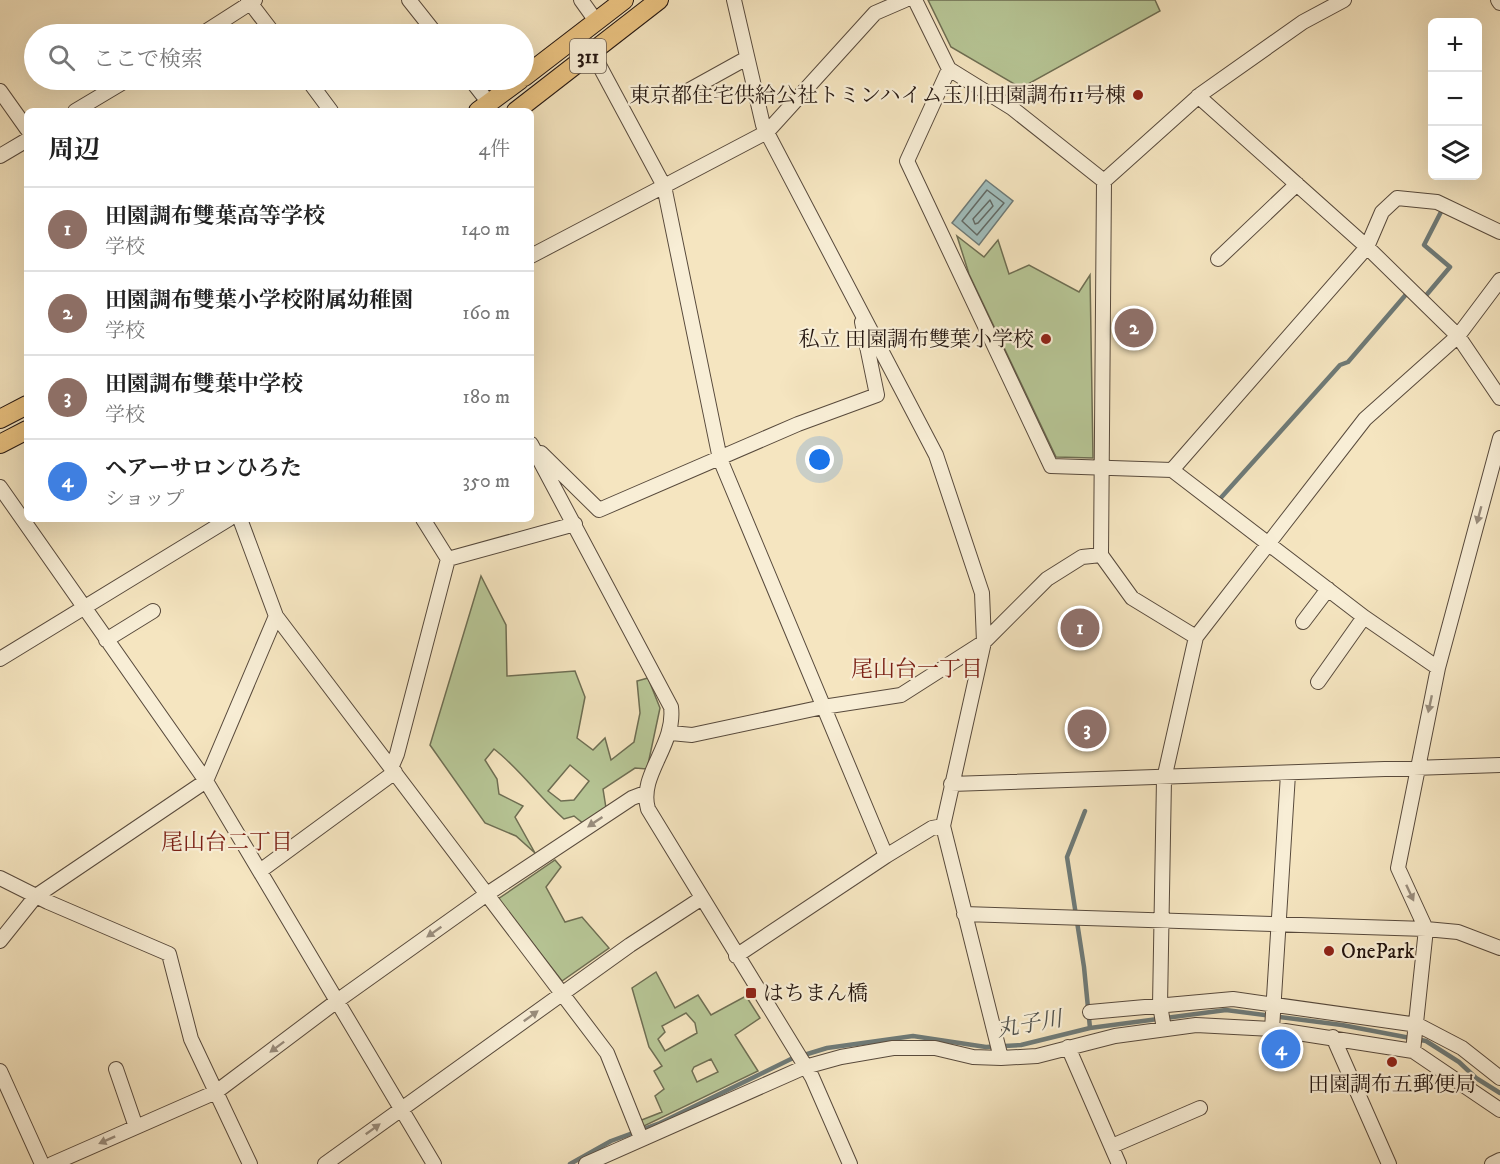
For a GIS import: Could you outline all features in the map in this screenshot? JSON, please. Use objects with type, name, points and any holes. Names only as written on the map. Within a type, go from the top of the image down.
[{"type":"main road","name":"311","points":[[534,69],[624,0]]},
{"type":"main road","name":"311","points":[[520,108],[659,0]]},
{"type":"main road","points":[[484,107],[507,90]]},
{"type":"main road","points":[[0,419],[24,407]]},
{"type":"main road","points":[[0,444],[24,432]]},
{"type":"street","points":[[409,0],[428,24]]},
{"type":"street","points":[[581,0],[596,21]]},
{"type":"street","points":[[734,0],[767,132],[936,455],[982,593],[984,642],[943,826],[1001,1058]]},
{"type":"street","points":[[534,254],[767,132],[875,13],[905,0]]},
{"type":"street","points":[[915,0],[948,69],[1012,108],[1104,181]]},
{"type":"street","points":[[1196,637],[1132,597],[1101,555],[1104,181],[1198,96],[1303,22],[1344,0]]},
{"type":"street","points":[[217,24],[251,1],[267,24]]},
{"type":"street","points":[[592,52],[664,186],[720,459],[886,856]]},
{"type":"street","points":[[682,94],[747,58]]},
{"type":"street","points":[[948,69],[907,161],[1052,466],[1172,470],[1364,617],[1438,668]]},
{"type":"street","points":[[80,108],[110,90]]},
{"type":"street","points":[[315,90],[329,108]]},
{"type":"street","points":[[476,90],[484,107]]},
{"type":"street","points":[[0,91],[24,125]]},
{"type":"street","points":[[1198,96],[1367,247],[1458,336],[1500,398]]},
{"type":"street","points":[[0,156],[24,142]]},
{"type":"street","points":[[1218,259],[1297,184]]},
{"type":"street","points":[[1172,470],[1367,247],[1382,212],[1397,198],[1437,202],[1500,232]]},
{"type":"street","points":[[1164,1029],[1160,1005],[1164,778],[1196,637],[1365,419],[1458,336],[1500,280]]},
{"type":"street","points":[[534,447],[599,510],[798,424],[877,395],[862,328],[861,321],[865,318]]},
{"type":"street","points":[[1413,1051],[1418,1024],[1426,929],[1398,868],[1438,668],[1500,438]]},
{"type":"street","points":[[534,449],[671,707],[671,733],[645,793],[648,809],[804,1066],[850,1164]]},
{"type":"street","points":[[0,487],[24,521]]},
{"type":"street","points":[[24,522],[206,781],[434,1164]]},
{"type":"street","points":[[0,659],[224,522]]},
{"type":"street","points":[[241,522],[276,616],[607,1053],[639,1135]]},
{"type":"street","points":[[260,871],[393,770],[448,559],[425,522]]},
{"type":"street","points":[[448,559],[575,524]]},
{"type":"street","points":[[671,733],[692,735],[823,708],[901,695],[984,642],[1047,579],[1082,557],[1101,555]]},
{"type":"street","points":[[1303,622],[1328,589]]},
{"type":"street","points":[[106,640],[153,611]]},
{"type":"street","points":[[0,941],[36,896],[206,781],[276,616]]},
{"type":"street","points":[[1318,682],[1364,617]]},
{"type":"street","points":[[951,784],[1500,765]]},
{"type":"street","points":[[1272,1029],[1281,924],[1288,774]]},
{"type":"street","points":[[52,1164],[216,1092],[337,1001],[487,894],[632,798],[645,793]]},
{"type":"street","points":[[736,956],[886,856],[932,828],[943,826]]},
{"type":"street","points":[[0,878],[169,954],[191,1039],[250,1164]]},
{"type":"street","points":[[325,1164],[561,994],[702,898]]},
{"type":"street","points":[[964,914],[1426,929],[1458,932],[1500,948]]},
{"type":"street","points":[[1090,1012],[1233,999],[1418,1024],[1462,1048],[1500,1078]]},
{"type":"street","points":[[586,1164],[639,1135],[804,1066],[841,1057],[894,1048],[935,1048],[973,1057],[1037,1056],[1115,1035],[1196,1025],[1272,1029],[1413,1051],[1500,1110]]},
{"type":"street","points":[[1333,1037],[1389,1164]]},
{"type":"street","points":[[1068,1047],[1119,1164]]},
{"type":"street","points":[[116,1070],[136,1127]]},
{"type":"street","points":[[0,1071],[42,1164]]},
{"type":"street","points":[[1112,1146],[1200,1108]]},
{"type":"street","points":[[1492,1164],[1500,1160]]},
{"type":"green space","points":[[928,0],[1155,0],[1160,11],[1021,88],[951,47]]},
{"type":"green space","points":[[957,236],[984,257],[998,240],[1009,274],[1029,265],[1079,292],[1090,275],[1093,458],[1056,457],[969,274]]},
{"type":"green space","points":[[481,576],[506,625],[507,676],[575,671],[585,697],[577,738],[593,750],[605,738],[611,760],[634,742],[640,713],[637,681],[648,678],[660,708],[647,769],[635,768],[603,789],[606,808],[584,824],[574,816],[564,819],[494,749],[485,760],[497,779],[499,794],[523,806],[515,817],[535,853],[516,836],[485,823],[430,745]],"holes":[[[570,765],[589,781],[574,800],[561,801],[548,791]]]},
{"type":"green space","points":[[555,860],[561,867],[546,887],[565,922],[582,917],[609,948],[562,981],[498,899]]},
{"type":"green space","points":[[656,972],[675,1008],[698,995],[711,1015],[746,996],[760,1018],[735,1035],[758,1071],[640,1128],[639,1121],[662,1112],[655,1096],[664,1089],[654,1071],[662,1066],[649,1047],[632,988]],"holes":[[[686,1013],[695,1023],[697,1033],[665,1051],[658,1039],[665,1032],[662,1026]],[[711,1059],[718,1072],[697,1082],[692,1071],[694,1067]]]},
{"type":"water","points":[[986,180],[1013,201],[979,245],[952,223]]},
{"type":"waterway","points":[[1423,299],[1450,267],[1424,245],[1443,208]]},
{"type":"waterway","points":[[1218,501],[1340,365],[1348,362],[1409,291]]},
{"type":"waterway","points":[[1085,811],[1067,857],[1084,967],[1090,1028]]},
{"type":"waterway","name":"丸子川","points":[[570,1164],[611,1141],[660,1123],[791,1059],[827,1048],[913,1036],[986,1047],[1021,1045],[1090,1028],[1226,1010],[1342,1025],[1426,1041],[1500,1093]]},
{"type":"place","name":"東京都住宅供給公社トミンハイム玉川田園調布11号棟","points":[[1138,95]]},
{"type":"place","name":"田園調布雙葉小学校附属幼稚園","points":[[1134,328]]},
{"type":"place","name":"私立 田園調布雙葉小学校","points":[[1046,339]]},
{"type":"place","name":"田園調布雙葉高等学校","points":[[1080,628]]},
{"type":"place","name":"田園調布雙葉中学校","points":[[1087,729]]},
{"type":"place","name":"OnePark","points":[[1329,951]]},
{"type":"place","name":"はちまん橋","points":[[751,993]]},
{"type":"place","name":"ヘアーサロンひろた","points":[[1281,1049]]},
{"type":"place","name":"田園調布五郵便局","points":[[1392,1062]]},
{"type":"district","name":"尾山台一丁目","points":[[917,668]]},
{"type":"district","name":"尾山台二丁目","points":[[227,841]]}]
